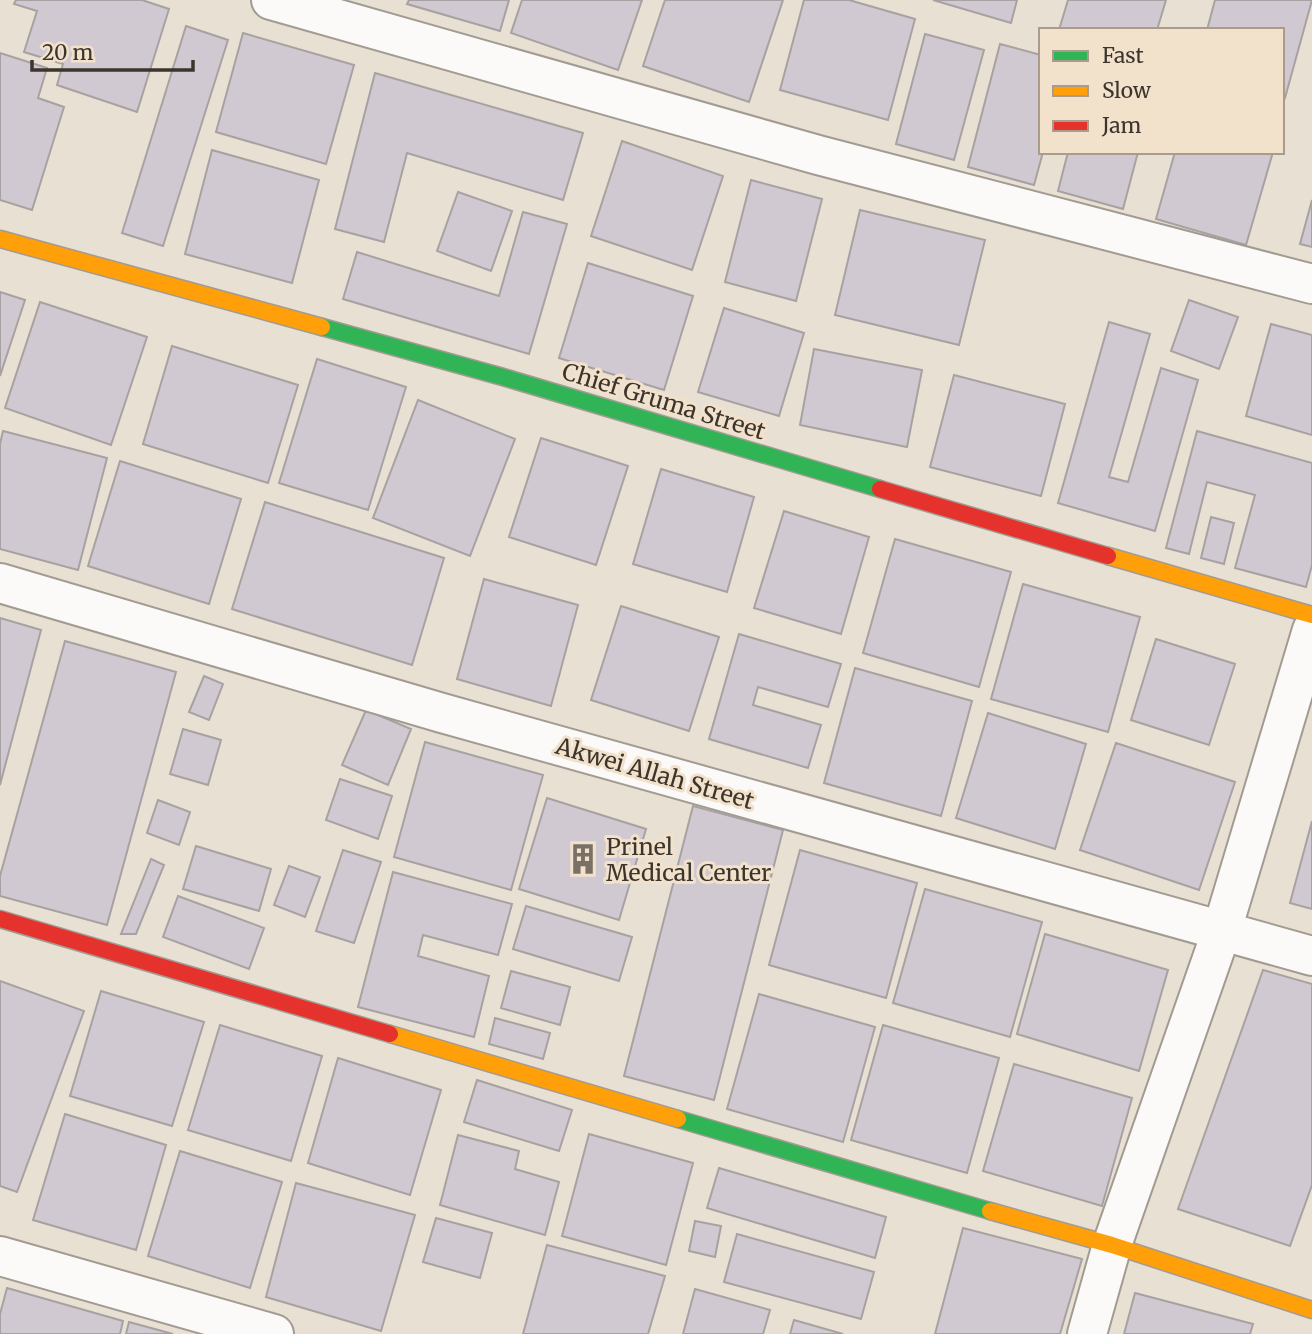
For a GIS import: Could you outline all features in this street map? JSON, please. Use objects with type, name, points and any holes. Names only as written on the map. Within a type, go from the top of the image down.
[{"type":"street","points":[[271,0],[818,155],[1312,284]]},
{"type":"street","name":"Chief Gruma Street","points":[[0,239],[503,377],[1312,615]]},
{"type":"street","name":"Akwei Allah Street","points":[[0,583],[456,717],[1021,877],[1312,956]]},
{"type":"street","points":[[1087,1334],[1112,1245],[1222,930],[1312,630]]},
{"type":"street","points":[[0,919],[970,1206],[1112,1245],[1312,1310]]},
{"type":"street","points":[[0,1256],[274,1334]]},
{"type":"building","points":[[16,0],[142,0],[169,9],[137,112],[57,85],[63,64],[24,52],[37,11],[14,4]]},
{"type":"building","points":[[409,0],[509,0],[500,31],[407,4]]},
{"type":"building","points":[[522,0],[642,0],[618,70],[511,33]]},
{"type":"building","points":[[665,0],[783,0],[749,102],[643,66]]},
{"type":"building","points":[[804,0],[849,0],[915,19],[888,120],[780,90]]},
{"type":"building","points":[[933,0],[1017,0],[1011,23]]},
{"type":"building","points":[[1068,0],[1166,0],[1158,28],[1060,28]]},
{"type":"building","points":[[1215,0],[1312,0],[1285,98],[1284,28],[1208,28]]},
{"type":"building","points":[[186,26],[228,40],[163,246],[122,233]]},
{"type":"building","points":[[243,33],[354,65],[326,164],[216,132]]},
{"type":"building","points":[[925,34],[984,50],[954,160],[896,144]]},
{"type":"building","points":[[1000,44],[1039,54],[1039,154],[1042,154],[1034,185],[968,167]]},
{"type":"building","points":[[0,53],[47,68],[38,98],[64,107],[32,210],[0,200]]},
{"type":"building","points":[[375,73],[583,133],[563,200],[407,153],[384,242],[335,229]]},
{"type":"building","points":[[622,141],[723,176],[692,270],[591,236]]},
{"type":"building","points":[[212,150],[319,180],[292,283],[185,254]]},
{"type":"building","points":[[1067,154],[1137,154],[1123,209],[1058,191]]},
{"type":"building","points":[[1174,154],[1272,154],[1246,245],[1156,219]]},
{"type":"building","points":[[751,180],[822,199],[796,301],[725,282]]},
{"type":"building","points":[[458,192],[512,211],[491,271],[437,251]]},
{"type":"building","points":[[1312,200],[1312,247],[1300,244]]},
{"type":"building","points":[[860,210],[985,240],[959,345],[835,315]]},
{"type":"building","points":[[523,212],[567,224],[529,354],[343,299],[357,252],[499,296]]},
{"type":"building","points":[[588,263],[693,296],[664,390],[559,358]]},
{"type":"building","points":[[0,292],[25,300],[0,376]]},
{"type":"building","points":[[1189,300],[1238,317],[1219,369],[1171,351]]},
{"type":"building","points":[[40,302],[147,337],[111,445],[5,408]]},
{"type":"building","points":[[724,308],[804,333],[779,416],[698,392]]},
{"type":"building","points":[[1109,322],[1150,334],[1109,477],[1128,482],[1161,368],[1198,380],[1155,531],[1058,503]]},
{"type":"building","points":[[1271,324],[1312,335],[1312,435],[1246,416]]},
{"type":"building","points":[[172,346],[298,385],[268,483],[143,444]]},
{"type":"building","points":[[814,349],[922,370],[907,447],[800,425]]},
{"type":"building","points":[[317,359],[406,387],[368,510],[279,483]]},
{"type":"building","points":[[954,375],[1065,404],[1041,496],[930,467]]},
{"type":"building","points":[[418,400],[515,439],[470,556],[373,518]]},
{"type":"building","points":[[3,431],[107,458],[78,570],[0,549],[0,444]]},
{"type":"building","points":[[1197,431],[1312,463],[1312,565],[1306,587],[1235,568],[1255,495],[1207,482],[1189,554],[1166,548]]},
{"type":"building","points":[[541,438],[628,466],[596,565],[509,537]]},
{"type":"building","points":[[120,461],[241,499],[209,604],[88,566]]},
{"type":"building","points":[[661,469],[754,497],[727,592],[633,564]]},
{"type":"building","points":[[265,502],[444,558],[412,665],[232,609]]},
{"type":"building","points":[[784,511],[869,537],[841,634],[754,608]]},
{"type":"building","points":[[1211,517],[1234,523],[1224,564],[1201,558]]},
{"type":"building","points":[[895,539],[1011,572],[979,687],[863,653]]},
{"type":"building","points":[[484,579],[578,605],[551,706],[457,679]]},
{"type":"building","points":[[1023,584],[1140,617],[1108,732],[991,699]]},
{"type":"building","points":[[621,606],[719,637],[689,731],[591,700]]},
{"type":"building","points":[[0,618],[41,630],[0,785]]},
{"type":"building","points":[[739,634],[841,664],[828,707],[758,687],[753,705],[821,725],[808,768],[709,739]]},
{"type":"building","points":[[1156,639],[1235,664],[1209,745],[1131,720]]},
{"type":"building","points":[[65,641],[176,672],[107,925],[0,896],[0,876]]},
{"type":"building","points":[[855,668],[972,701],[941,816],[824,783]]},
{"type":"building","points":[[204,676],[223,684],[209,720],[189,712]]},
{"type":"building","points":[[366,710],[411,729],[388,785],[342,765]]},
{"type":"building","points":[[988,713],[1086,744],[1055,849],[956,818]]},
{"type":"building","points":[[183,729],[221,740],[208,785],[170,774]]},
{"type":"building","points":[[425,742],[543,775],[511,890],[394,857]]},
{"type":"building","points":[[1116,743],[1235,782],[1199,890],[1080,850]]},
{"type":"building","points":[[340,779],[392,796],[378,839],[326,820]]},
{"type":"building","name":"Prinel Medical Center","points":[[547,798],[646,829],[619,920],[519,889]]},
{"type":"building","points":[[158,800],[190,812],[179,845],[147,833]]},
{"type":"building","points":[[693,806],[783,830],[714,1100],[624,1076]]},
{"type":"building","points":[[1312,821],[1312,909],[1290,903]]},
{"type":"building","points":[[196,846],[271,869],[259,911],[183,889]]},
{"type":"building","points":[[343,850],[381,862],[354,943],[316,931]]},
{"type":"building","points":[[800,850],[917,883],[886,998],[769,965]]},
{"type":"building","points":[[151,859],[164,865],[136,934],[121,934]]},
{"type":"building","points":[[289,866],[320,877],[305,917],[274,905]]},
{"type":"building","points":[[393,872],[512,904],[498,955],[423,935],[418,956],[489,976],[474,1037],[358,1007]]},
{"type":"building","points":[[925,889],[1042,922],[1010,1037],[893,1003]]},
{"type":"building","points":[[178,896],[264,928],[249,969],[163,937]]},
{"type":"building","points":[[526,906],[632,937],[619,981],[513,949]]},
{"type":"building","points":[[1045,934],[1168,970],[1139,1071],[1017,1034]]},
{"type":"building","points":[[1263,970],[1312,984],[1312,1185],[1290,1246],[1178,1209]]},
{"type":"building","points":[[511,971],[570,987],[560,1025],[501,1008]]},
{"type":"building","points":[[0,981],[84,1011],[17,1192],[0,1186]]},
{"type":"building","points":[[101,991],[204,1022],[172,1126],[70,1096]]},
{"type":"building","points":[[759,994],[875,1027],[843,1142],[727,1109]]},
{"type":"building","points":[[495,1018],[550,1033],[543,1059],[489,1044]]},
{"type":"building","points":[[220,1025],[322,1056],[291,1161],[188,1130]]},
{"type":"building","points":[[883,1025],[999,1058],[967,1173],[851,1140]]},
{"type":"building","points":[[338,1058],[441,1090],[410,1195],[308,1163]]},
{"type":"building","points":[[1014,1064],[1132,1098],[1102,1206],[983,1171]]},
{"type":"building","points":[[477,1080],[572,1110],[559,1151],[464,1122]]},
{"type":"building","points":[[65,1114],[166,1145],[136,1250],[33,1220]]},
{"type":"building","points":[[589,1134],[693,1163],[666,1265],[562,1236]]},
{"type":"building","points":[[458,1135],[519,1151],[515,1169],[559,1182],[545,1235],[440,1205]]},
{"type":"building","points":[[180,1151],[282,1182],[250,1288],[148,1256]]},
{"type":"building","points":[[719,1168],[886,1217],[875,1258],[707,1208]]},
{"type":"building","points":[[296,1183],[415,1215],[381,1331],[266,1297]]},
{"type":"building","points":[[436,1218],[492,1233],[480,1278],[423,1262]]},
{"type":"building","points":[[695,1221],[721,1226],[715,1257],[689,1251]]},
{"type":"building","points":[[963,1228],[1082,1259],[1060,1334],[935,1334]]},
{"type":"building","points":[[737,1234],[874,1272],[861,1319],[724,1282]]},
{"type":"building","points":[[547,1245],[665,1276],[648,1334],[523,1334]]},
{"type":"building","points":[[7,1288],[123,1321],[120,1334],[0,1334],[0,1314]]},
{"type":"building","points":[[695,1289],[770,1310],[763,1334],[683,1334]]},
{"type":"building","points":[[1135,1293],[1253,1324],[1250,1334],[1124,1334]]},
{"type":"building","points":[[794,1320],[843,1334],[790,1334]]},
{"type":"building","points":[[129,1322],[173,1334],[126,1334]]},
{"type":"traffic: fast","points":[[322,327],[503,377],[880,489]]},
{"type":"traffic: fast","points":[[678,1119],[990,1211]]},
{"type":"traffic: slow","points":[[0,239],[322,327]]},
{"type":"traffic: slow","points":[[1108,556],[1312,615]]},
{"type":"traffic: slow","points":[[390,1034],[678,1119]]},
{"type":"traffic: slow","points":[[990,1211],[1112,1245],[1312,1310]]},
{"type":"traffic: jam","points":[[880,489],[1108,556]]},
{"type":"traffic: jam","points":[[0,919],[390,1034]]},
{"type":"place","name":"Prinel Medical Center","points":[[583,859]]}]
